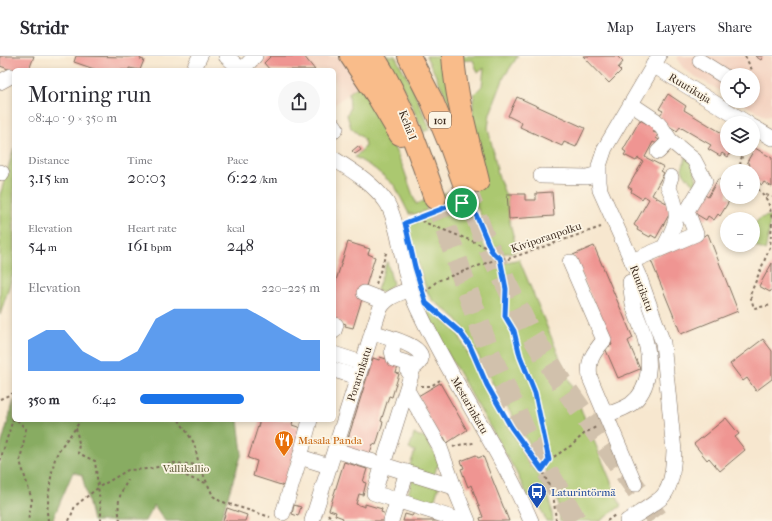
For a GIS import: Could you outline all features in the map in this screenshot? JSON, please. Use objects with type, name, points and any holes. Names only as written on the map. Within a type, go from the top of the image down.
[{"type":"highway","points":[[351,56],[377,95],[434,200]]},
{"type":"highway","name":"Kehä I","points":[[373,56],[386,77],[402,109],[434,200]]},
{"type":"highway","name":"101","points":[[409,56],[432,101],[451,147],[471,183],[464,126],[452,61]]},
{"type":"street","points":[[194,68],[200,56]]},
{"type":"street","points":[[226,56],[240,68]]},
{"type":"street","points":[[244,68],[255,56]]},
{"type":"street","name":"Ruutikatu","points":[[627,521],[663,496],[669,483],[673,468],[674,451],[662,343],[640,279],[600,190],[598,174],[605,148],[655,59]]},
{"type":"street","name":"Ruutikuja","points":[[655,59],[720,99]]},
{"type":"street","points":[[700,61],[720,74]]},
{"type":"street","points":[[631,104],[655,120],[670,140],[694,160],[705,180],[687,211],[696,234],[632,261]]},
{"type":"street","name":"Ruutikuja","points":[[734,108],[740,116]]},
{"type":"street","points":[[760,131],[772,138]]},
{"type":"street","points":[[658,152],[670,140]]},
{"type":"street","name":"Mestarinkatu","points":[[336,160],[368,182],[388,205],[394,218],[419,291],[417,306],[450,372],[520,495],[531,521]]},
{"type":"street","points":[[541,176],[587,177],[598,174]]},
{"type":"street","points":[[664,247],[673,231],[677,217],[674,199],[668,186],[671,177]]},
{"type":"street","points":[[570,262],[604,340],[591,357],[589,368],[590,378],[635,484]]},
{"type":"street","points":[[607,418],[630,405],[638,398],[644,388],[648,365],[648,355],[645,339],[633,304],[630,282],[640,279]]},
{"type":"street","points":[[364,293],[385,301],[391,297],[419,291]]},
{"type":"street","name":"Porarinkatu","points":[[312,521],[372,332],[379,311],[385,301]]},
{"type":"street","points":[[372,332],[413,347],[418,351],[420,361],[418,365],[413,368]]},
{"type":"street","points":[[395,340],[392,351],[394,359],[410,364],[408,371],[412,372],[374,493],[462,521]]},
{"type":"street","points":[[336,355],[362,363]]},
{"type":"street","points":[[336,371],[358,377]]},
{"type":"street","points":[[407,390],[440,450],[468,521]]},
{"type":"street","points":[[280,516],[300,457],[309,422]]},
{"type":"street","points":[[335,450],[454,488]]},
{"type":"street","points":[[300,457],[330,466]]},
{"type":"street","points":[[391,521],[407,472]]},
{"type":"path","points":[[745,56],[751,68]]},
{"type":"path","points":[[760,191],[765,195],[772,197]]},
{"type":"path","points":[[765,195],[770,208],[772,222],[770,247],[750,295],[754,308],[772,305]]},
{"type":"path","name":"Kiviporanpolku","points":[[405,223],[415,219],[434,200],[469,206],[474,210],[491,250],[500,258],[508,259],[606,226]]},
{"type":"path","points":[[415,219],[491,250]]},
{"type":"path","points":[[387,249],[389,256]]},
{"type":"path","points":[[419,291],[437,281],[500,258],[506,289],[505,316],[514,331],[520,356],[535,393],[549,460]]},
{"type":"path","points":[[432,307],[460,332],[470,346],[487,385],[511,427],[542,470],[554,501],[556,521]]},
{"type":"path","points":[[430,386],[445,377]]},
{"type":"path","points":[[0,399],[12,395]]},
{"type":"path","points":[[542,470],[549,460],[572,445],[585,433],[607,418]]},
{"type":"path","points":[[0,461],[12,422]]},
{"type":"path","points":[[19,422],[26,429],[20,461],[32,500],[28,521]]},
{"type":"path","points":[[48,521],[47,512],[55,459],[66,439],[76,428],[79,422]]},
{"type":"path","points":[[180,422],[194,443],[199,465],[213,496],[220,501],[280,516]]},
{"type":"path","points":[[76,428],[79,443],[78,453],[95,461],[99,487],[101,521]]},
{"type":"path","points":[[440,450],[477,441]]},
{"type":"path","points":[[69,521],[75,506],[99,487],[128,470],[149,469],[174,462],[199,465]]},
{"type":"path","points":[[163,465],[207,484]]},
{"type":"path","points":[[120,521],[117,505],[122,490],[128,480]]},
{"type":"shaded area","points":[[245,56],[341,56],[360,85],[336,103],[336,68],[257,68]]},
{"type":"shaded area","points":[[677,56],[772,56],[772,115],[766,117],[750,108],[760,108],[760,68],[720,68],[720,91],[685,70],[678,61]]},
{"type":"green space","points":[[386,56],[395,56],[410,82],[430,129],[424,132]]},
{"type":"green space","points":[[426,56],[443,56],[458,125],[443,90]]},
{"type":"green space","points":[[458,56],[518,56],[504,77],[490,114],[488,128],[498,175],[505,194],[507,194],[509,219],[517,250],[511,252],[502,253],[494,249],[480,212],[474,204],[467,201],[458,200],[415,214],[409,214],[395,186],[375,169],[355,157],[365,147],[364,139],[351,128],[347,115],[350,109],[349,93],[360,85],[387,132],[403,167],[416,204],[465,186],[473,101],[475,93],[482,86],[484,68],[478,73],[473,60],[458,61]]},
{"type":"green space","points":[[12,155],[12,277],[0,315],[0,195]]},
{"type":"green space","points":[[686,157],[693,162],[698,187],[688,179],[682,169]]},
{"type":"green space","points":[[455,207],[464,208],[471,213],[487,252],[494,259],[504,262],[519,259],[621,506],[600,521],[560,521],[560,512],[555,486],[493,384],[465,330],[454,316],[432,300],[428,294],[416,257],[409,227],[412,224]]},
{"type":"green space","points":[[770,216],[769,232],[765,251],[760,248],[760,219]]},
{"type":"green space","points":[[387,261],[393,284],[384,292],[377,290]]},
{"type":"green space","points":[[428,307],[459,335],[486,390],[543,483],[550,501],[553,521],[546,521],[536,496],[529,499],[516,472],[432,326],[426,308]]},
{"type":"green space","name":"Vallikallio","points":[[12,407],[12,422],[238,422],[242,453],[220,521],[165,521],[154,505],[145,521],[93,521],[82,475],[73,472],[53,519],[54,521],[0,521],[0,449]]},
{"type":"green space","points":[[414,434],[425,438],[444,468],[437,466],[434,476],[409,468],[415,451],[409,449]]},
{"type":"green space","points":[[413,478],[439,486],[434,502],[408,494]]},
{"type":"building","points":[[0,56],[34,56],[30,68],[12,68],[12,70],[0,66]]},
{"type":"building","points":[[76,56],[141,56],[140,59],[144,60],[141,68],[91,68],[74,62]]},
{"type":"building","points":[[271,56],[304,56],[313,68],[268,68],[264,63]]},
{"type":"building","points":[[583,56],[617,56],[623,62],[618,68],[621,71],[609,83]]},
{"type":"building","points":[[755,56],[763,56],[761,60]]},
{"type":"building","points":[[668,94],[686,106],[684,110],[720,132],[720,156],[708,149],[711,145],[680,127],[677,131],[662,122],[659,116],[663,111],[659,109]]},
{"type":"building","points":[[517,97],[585,128],[576,147],[564,142],[562,146],[520,127],[522,123],[508,116]]},
{"type":"building","points":[[640,120],[655,128],[653,132],[658,134],[656,138],[659,140],[657,144],[653,142],[645,157],[664,167],[661,171],[664,173],[652,195],[670,205],[668,209],[671,211],[656,238],[651,235],[650,237],[637,230],[638,228],[634,225],[649,199],[644,196],[642,199],[631,192],[632,189],[628,187],[643,161],[638,158],[636,161],[624,155],[626,152],[623,150]]},
{"type":"building","points":[[358,146],[361,150],[355,154],[352,151]]},
{"type":"building","points":[[760,151],[772,158],[772,187],[764,182],[762,185],[760,184],[760,164],[750,164],[747,162],[750,156],[760,156]]},
{"type":"building","points":[[718,179],[720,180],[720,204],[727,204],[722,212],[720,212],[720,216],[718,214],[714,220],[708,216],[706,220],[691,211],[705,195],[708,197]]},
{"type":"building","points":[[552,192],[554,216],[509,219],[507,194],[525,194],[525,200],[536,200],[536,193]]},
{"type":"building","points":[[708,234],[738,311],[681,334],[650,258]]},
{"type":"building","points":[[348,242],[370,249],[368,254],[375,257],[353,328],[345,326],[346,324],[336,321],[336,281]]},
{"type":"building","points":[[594,246],[633,338],[628,341],[640,369],[618,378],[605,348],[612,345],[573,255]]},
{"type":"building","points":[[772,263],[772,289],[770,292],[759,286]]},
{"type":"building","points":[[763,339],[772,351],[772,379],[756,391],[747,378],[743,381],[730,364]]},
{"type":"building","points":[[380,357],[399,363],[396,373],[399,374],[392,397],[389,396],[381,421],[383,422],[376,445],[373,444],[369,456],[345,448],[373,358],[379,360]]},
{"type":"building","points":[[440,383],[467,430],[447,443],[444,437],[439,440],[418,396]]},
{"type":"building","points":[[726,418],[739,434],[735,437],[745,450],[720,471],[709,458],[707,460],[694,444]]},
{"type":"building","points":[[259,422],[293,422],[292,425],[301,428],[284,486],[253,476],[257,461],[248,458]]},
{"type":"building","points":[[476,455],[478,458],[483,456],[509,521],[481,521],[480,518],[483,517],[471,485],[468,487],[461,469],[464,468],[461,461]]},
{"type":"building","points":[[344,462],[367,469],[363,482],[366,483],[363,495],[359,494],[356,504],[365,507],[365,504],[382,509],[381,512],[386,514],[384,521],[342,521],[343,518],[335,515],[336,512],[329,510]]},
{"type":"building","points":[[294,505],[301,507],[298,516],[292,514]]},
{"type":"building","points":[[227,508],[247,515],[245,521],[223,521]]},
{"type":"building","points":[[414,513],[439,521],[403,521],[405,514],[412,516]]},
{"type":"tunnel","points":[[465,186],[485,240],[528,329],[561,382],[659,521]]},
{"type":"tunnel","points":[[435,198],[489,352],[526,434],[576,521]]},
{"type":"place","name":"Masala Panda","points":[[284,457]]},
{"type":"place","name":"Laturintörmä","points":[[537,509]]},
{"type":"route","points":[[457,203],[462,203],[474,210],[491,250],[500,258],[506,289],[505,316],[514,331],[520,356],[535,393],[549,460],[542,470],[511,427],[487,385],[470,346],[460,332],[449,321],[426,303],[423,295],[405,223],[457,203]]}]
